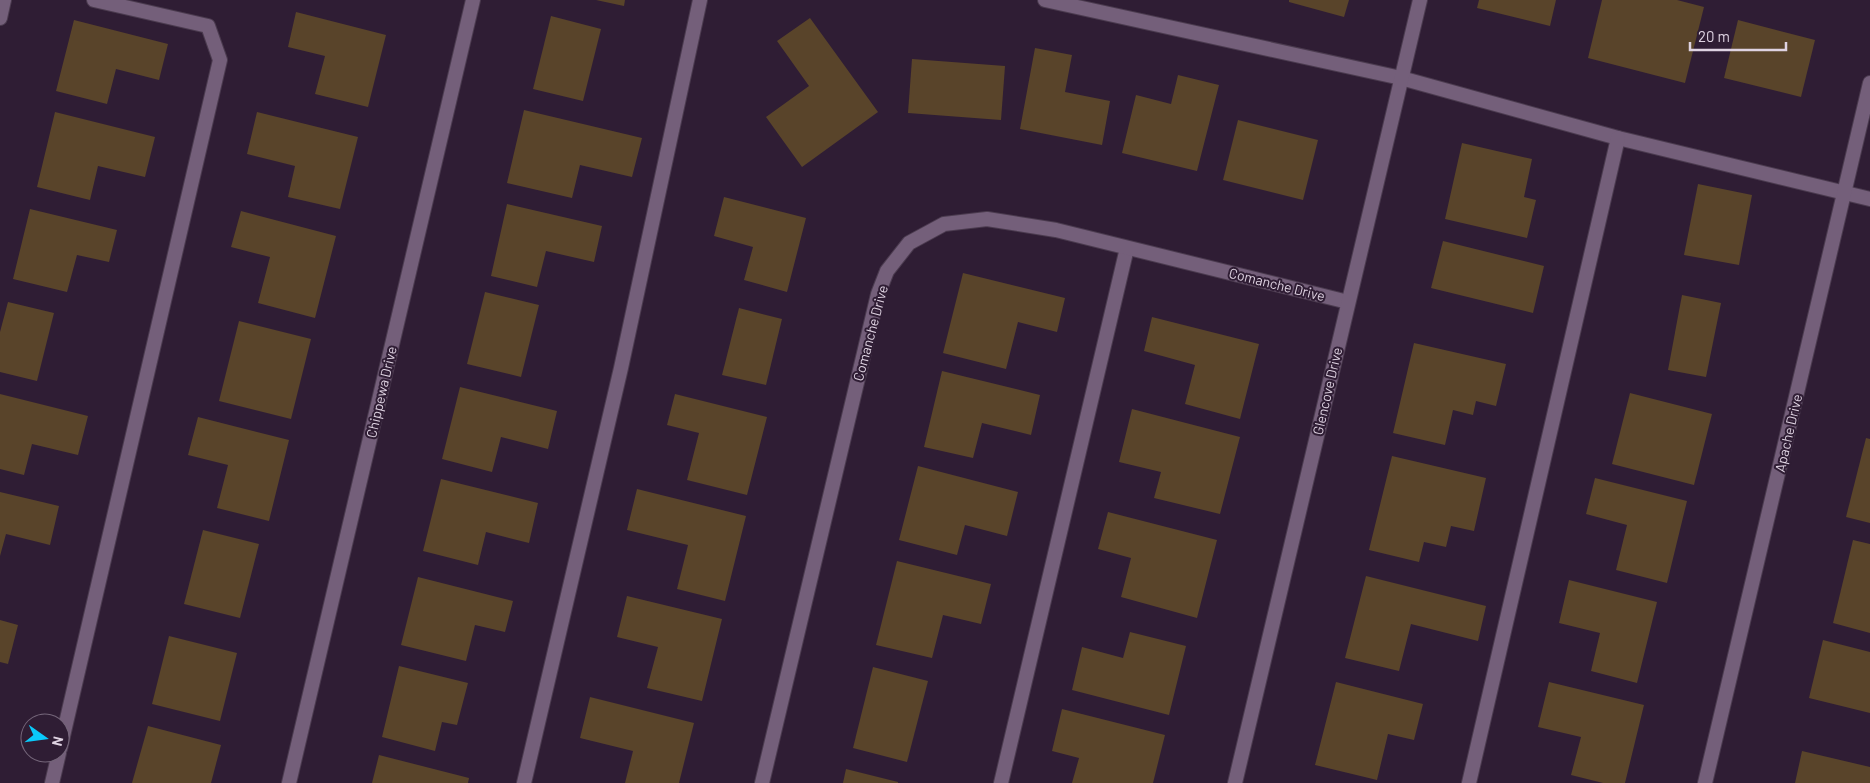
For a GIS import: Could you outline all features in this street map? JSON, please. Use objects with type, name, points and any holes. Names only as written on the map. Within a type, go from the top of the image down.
[{"type":"street","points":[[0,18],[4,0]]},
{"type":"street","points":[[68,713],[220,60],[208,26],[94,0]]},
{"type":"street","name":"Chippewa Drive","points":[[289,783],[473,0]]},
{"type":"street","points":[[524,783],[621,368],[700,0]]},
{"type":"street","points":[[1045,0],[1401,78],[1618,138],[1870,200]]},
{"type":"street","name":"Glencove Drive","points":[[1235,783],[1420,0]]},
{"type":"street","name":"Apache Drive","points":[[1705,783],[1870,83]]},
{"type":"street","points":[[1469,783],[1618,138]]},
{"type":"street","name":"Comanche Drive","points":[[762,783],[878,294],[887,271],[909,243],[944,224],[987,219],[1056,230],[1348,302]]},
{"type":"street","points":[[1001,783],[1127,248]]},
{"type":"street","points":[[52,783],[57,763]]},
{"type":"building","points":[[596,0],[625,0],[624,6]]},
{"type":"building","points":[[1289,0],[1349,0],[1344,17],[1289,2]]},
{"type":"building","points":[[1479,0],[1556,0],[1550,26],[1477,8]]},
{"type":"building","points":[[1602,0],[1677,0],[1704,7],[1685,83],[1588,58]]},
{"type":"building","points":[[296,12],[386,35],[368,107],[315,94],[325,56],[288,47]]},
{"type":"building","points":[[551,16],[601,29],[583,101],[533,89]]},
{"type":"building","points":[[810,18],[878,112],[802,167],[766,117],[809,86],[777,41]]},
{"type":"building","points":[[74,20],[168,44],[159,80],[116,69],[107,104],[56,91]]},
{"type":"building","points":[[1738,20],[1815,40],[1801,97],[1724,78]]},
{"type":"building","points":[[1035,48],[1072,55],[1065,92],[1110,101],[1102,145],[1020,129]]},
{"type":"building","points":[[912,59],[1005,66],[1001,120],[908,113]]},
{"type":"building","points":[[1178,75],[1219,85],[1197,171],[1122,153],[1136,95],[1171,104]]},
{"type":"building","points":[[524,110],[642,138],[632,177],[580,165],[572,198],[507,183]]},
{"type":"building","points":[[55,112],[155,137],[145,177],[98,166],[90,200],[37,187]]},
{"type":"building","points":[[257,112],[358,137],[340,209],[288,197],[295,166],[247,154]]},
{"type":"building","points":[[1238,120],[1318,140],[1303,200],[1223,180]]},
{"type":"building","points":[[1462,143],[1532,159],[1524,197],[1536,200],[1527,238],[1445,219]]},
{"type":"building","points":[[1698,184],[1752,195],[1739,265],[1684,255]]},
{"type":"building","points":[[724,197],[806,218],[787,292],[744,280],[753,247],[714,236]]},
{"type":"building","points":[[507,204],[602,226],[594,262],[546,251],[537,287],[491,276]]},
{"type":"building","points":[[30,209],[117,230],[109,262],[77,255],[67,292],[13,279]]},
{"type":"building","points":[[241,211],[336,236],[315,318],[258,303],[270,257],[231,247]]},
{"type":"building","points":[[1443,241],[1544,266],[1533,313],[1431,288]]},
{"type":"building","points":[[963,273],[1065,298],[1057,332],[1018,322],[1006,369],[943,353]]},
{"type":"building","points":[[485,292],[539,305],[521,377],[467,364]]},
{"type":"building","points":[[1682,295],[1721,303],[1706,377],[1668,370]]},
{"type":"building","points":[[8,302],[54,313],[37,381],[0,372],[0,332]]},
{"type":"building","points":[[739,308],[782,319],[766,385],[722,375]]},
{"type":"building","points":[[1152,317],[1259,344],[1240,419],[1185,404],[1195,365],[1144,351]]},
{"type":"building","points":[[239,321],[311,339],[291,419],[219,401]]},
{"type":"building","points":[[1414,343],[1506,364],[1496,406],[1476,401],[1473,415],[1453,410],[1445,445],[1393,433]]},
{"type":"building","points":[[942,371],[1040,395],[1031,435],[982,423],[973,458],[924,447]]},
{"type":"building","points":[[460,387],[557,411],[548,449],[501,437],[492,472],[442,459]]},
{"type":"building","points":[[1630,393],[1712,414],[1694,485],[1612,464]]},
{"type":"building","points":[[0,394],[88,416],[78,455],[32,444],[24,475],[0,469]]},
{"type":"building","points":[[675,394],[767,417],[747,495],[687,480],[699,433],[667,425]]},
{"type":"building","points":[[1132,409],[1240,437],[1220,514],[1154,498],[1161,472],[1119,462]]},
{"type":"building","points":[[198,417],[289,440],[269,521],[217,508],[228,465],[188,455]]},
{"type":"building","points":[[1866,438],[1870,439],[1870,523],[1846,517]]},
{"type":"building","points":[[1392,456],[1486,478],[1474,531],[1451,526],[1446,547],[1424,542],[1419,562],[1369,550]]},
{"type":"building","points":[[918,466],[1018,492],[1007,536],[965,525],[957,555],[899,540]]},
{"type":"building","points":[[1595,478],[1687,501],[1667,583],[1616,570],[1627,525],[1586,514]]},
{"type":"building","points":[[441,479],[538,503],[529,543],[486,532],[478,565],[423,551]]},
{"type":"building","points":[[637,489],[746,516],[725,601],[677,589],[688,545],[627,530]]},
{"type":"building","points":[[0,492],[59,506],[50,545],[6,534],[0,556]]},
{"type":"building","points":[[1108,512],[1217,540],[1197,618],[1121,597],[1131,558],[1098,549]]},
{"type":"building","points":[[203,530],[259,544],[240,618],[184,604]]},
{"type":"building","points":[[1853,540],[1870,544],[1870,633],[1833,623]]},
{"type":"building","points":[[897,561],[991,584],[981,624],[943,615],[932,658],[876,645]]},
{"type":"building","points":[[1366,576],[1486,606],[1478,641],[1411,624],[1399,671],[1345,658]]},
{"type":"building","points":[[418,577],[513,601],[505,632],[475,625],[466,661],[401,645]]},
{"type":"building","points":[[1569,580],[1657,602],[1637,683],[1591,671],[1600,633],[1559,623]]},
{"type":"building","points":[[627,596],[722,619],[702,701],[647,688],[658,647],[617,637]]},
{"type":"building","points":[[0,620],[18,625],[8,664],[0,662]]},
{"type":"building","points":[[1130,632],[1186,646],[1169,715],[1072,690],[1082,647],[1123,658]]},
{"type":"building","points":[[169,636],[237,653],[220,721],[152,704]]},
{"type":"building","points":[[1823,640],[1870,652],[1870,713],[1809,698]]},
{"type":"building","points":[[399,666],[468,683],[457,725],[442,722],[435,751],[382,737]]},
{"type":"building","points":[[873,667],[928,681],[907,762],[853,748]]},
{"type":"building","points":[[1336,682],[1423,704],[1414,740],[1388,734],[1377,780],[1315,765]]},
{"type":"building","points":[[1549,682],[1644,705],[1625,783],[1603,783],[1571,775],[1581,737],[1538,727]]},
{"type":"building","points":[[590,697],[694,723],[679,783],[625,783],[633,751],[580,738]]},
{"type":"building","points":[[1062,709],[1165,735],[1153,783],[1072,783],[1079,758],[1052,751]]},
{"type":"building","points":[[148,726],[221,745],[211,783],[132,783]]},
{"type":"building","points":[[1802,751],[1870,767],[1870,783],[1795,783]]},
{"type":"building","points":[[379,755],[469,778],[468,783],[372,783]]},
{"type":"building","points":[[846,769],[898,782],[898,783],[843,783]]}]
